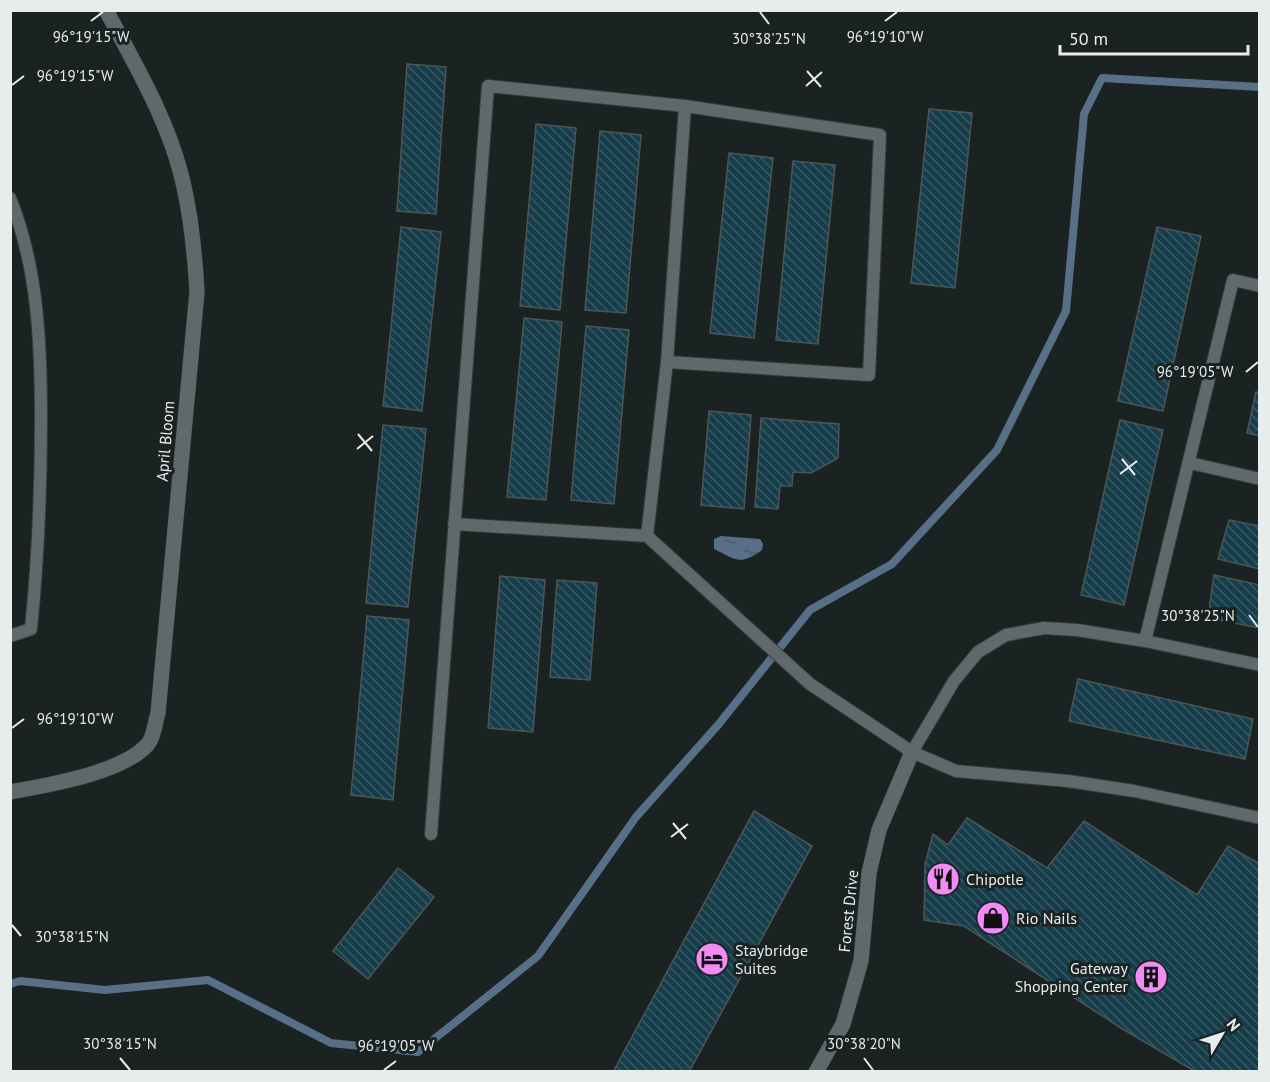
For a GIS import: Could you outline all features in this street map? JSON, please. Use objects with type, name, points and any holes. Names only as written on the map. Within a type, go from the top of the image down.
[{"type":"street","name":"April Bloom","points":[[10,792],[96,772],[133,757],[150,742],[158,713],[197,292],[194,244],[184,185],[168,136],[106,10]]},
{"type":"street","name":"Forest Drive","points":[[816,1071],[843,1024],[861,961],[870,873],[879,830],[912,752]]},
{"type":"lane","points":[[431,834],[488,86],[685,106],[880,135],[869,375],[667,362]]},
{"type":"lane","points":[[647,536],[667,362],[685,106]]},
{"type":"lane","points":[[10,198],[22,226],[35,303],[41,382],[39,550],[31,629],[10,636]]},
{"type":"lane","points":[[1145,641],[1233,280],[1260,286]]},
{"type":"lane","points":[[1190,463],[1260,479]]},
{"type":"lane","points":[[454,525],[647,536],[810,684],[912,752],[956,771],[1068,781],[1134,791],[1260,818]]},
{"type":"lane","points":[[912,752],[954,681],[978,652],[1006,635],[1044,628],[1145,641],[1260,665]]},
{"type":"water","points":[[721,536],[760,539],[763,544],[762,550],[748,558],[738,560],[714,549],[714,539]]},
{"type":"building","points":[[407,64],[446,67],[436,214],[397,211]]},
{"type":"building","points":[[929,109],[972,113],[955,288],[911,283]]},
{"type":"building","points":[[536,124],[576,128],[560,310],[520,306]]},
{"type":"building","points":[[600,131],[641,135],[626,313],[585,310]]},
{"type":"building","points":[[729,153],[773,158],[754,338],[710,333]]},
{"type":"building","points":[[793,161],[835,165],[818,344],[776,340]]},
{"type":"building","points":[[401,227],[441,232],[422,411],[383,406]]},
{"type":"building","points":[[1157,227],[1201,236],[1163,411],[1118,401]]},
{"type":"building","points":[[524,318],[562,322],[546,500],[507,497]]},
{"type":"building","points":[[586,326],[629,330],[614,504],[571,500]]},
{"type":"building","points":[[1256,392],[1260,393],[1260,436],[1247,433]]},
{"type":"building","points":[[709,411],[751,415],[744,509],[701,505]]},
{"type":"building","points":[[761,418],[839,424],[838,458],[811,473],[793,472],[792,486],[780,486],[778,509],[755,507]]},
{"type":"building","points":[[1120,420],[1163,430],[1124,605],[1081,595]]},
{"type":"building","points":[[383,425],[426,429],[408,607],[366,603]]},
{"type":"building","points":[[1229,520],[1260,526],[1260,569],[1218,559]]},
{"type":"building","points":[[1214,575],[1260,585],[1260,628],[1208,618]]},
{"type":"building","points":[[500,576],[545,580],[533,732],[488,728]]},
{"type":"building","points":[[557,580],[597,583],[590,680],[550,677]]},
{"type":"building","points":[[367,616],[409,620],[393,800],[351,795]]},
{"type":"building","points":[[1078,679],[1253,719],[1245,759],[1069,721]]},
{"type":"building","name":"Staybridge Suites","points":[[754,811],[812,846],[689,1072],[613,1072]]},
{"type":"building","name":"Gateway Shopping Center","points":[[967,818],[1047,868],[1084,821],[1197,895],[1228,846],[1260,864],[1260,1072],[1196,1072],[1121,1028],[964,926],[924,920],[925,864],[933,834],[948,845]]},
{"type":"building","points":[[398,868],[434,897],[368,979],[333,951]]},
{"type":"waterway","points":[[10,984],[20,981],[105,990],[208,980],[331,1043],[418,1052],[538,956],[636,817],[718,725],[810,610],[892,564],[997,450],[1066,311],[1084,114],[1102,78],[1260,87]]},
{"type":"place","name":"Chipotle","points":[[943,879]]},
{"type":"place","name":"Rio Nails","points":[[993,918]]},
{"type":"place","name":"Staybridge Suites","points":[[712,959]]},
{"type":"place","name":"Gateway Shopping Center","points":[[1151,977]]}]
